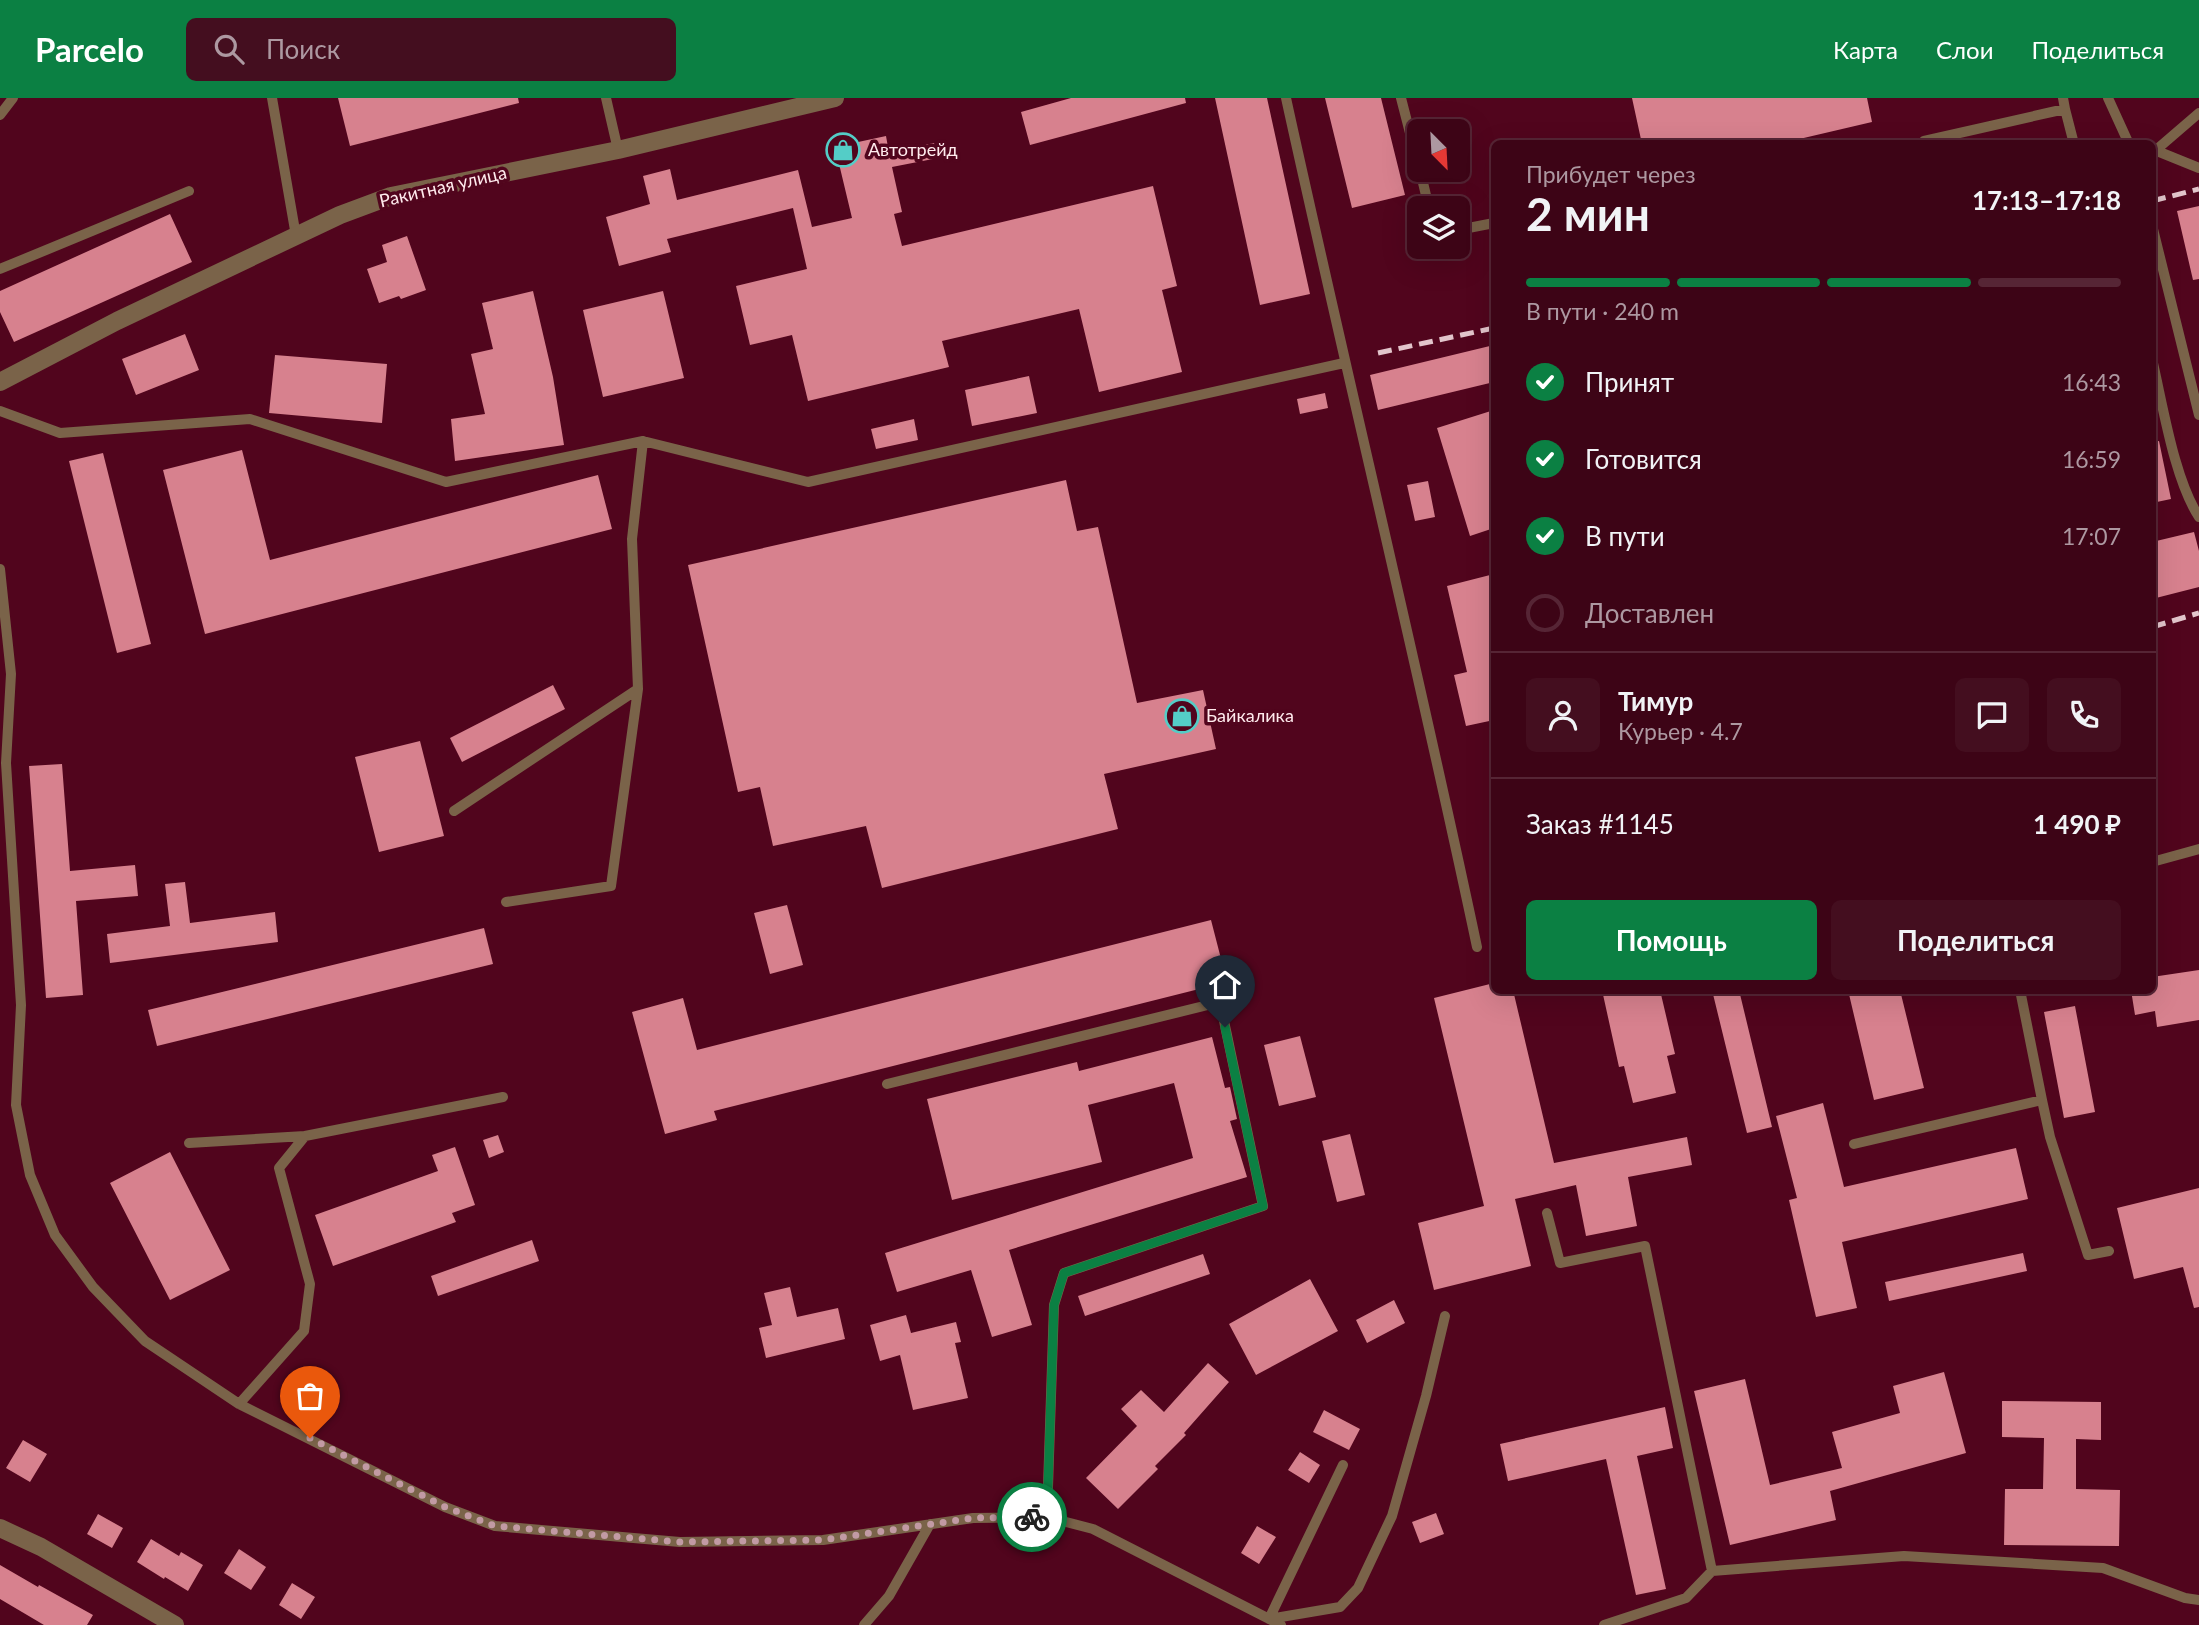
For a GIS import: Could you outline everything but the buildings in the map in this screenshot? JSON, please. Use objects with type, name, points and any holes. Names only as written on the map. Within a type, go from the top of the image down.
[{"type":"street","name":"Ракитная улица","points":[[0,382],[117,321],[340,215],[391,196],[618,150],[835,98]]},
{"type":"street","points":[[0,1528],[41,1547],[175,1625]]},
{"type":"lane","points":[[0,115],[13,98]]},
{"type":"lane","points":[[272,98],[296,236]]},
{"type":"lane","points":[[606,98],[618,150]]},
{"type":"lane","points":[[1286,98],[1344,363],[1439,765],[1477,947]]},
{"type":"lane","points":[[1401,98],[1407,122]]},
{"type":"lane","points":[[2063,98],[2073,140]]},
{"type":"lane","points":[[2108,101],[2127,140]]},
{"type":"lane","points":[[1928,140],[2065,109]]},
{"type":"lane","points":[[2156,147],[2199,113]]},
{"type":"lane","points":[[2156,150],[2199,168]]},
{"type":"lane","points":[[0,269],[189,191]]},
{"type":"lane","points":[[1470,228],[1491,224]]},
{"type":"lane","points":[[2156,241],[2199,415]]},
{"type":"lane","points":[[0,411],[60,433],[250,419],[446,482],[643,441],[808,482],[1344,363]]},
{"type":"lane","points":[[2156,376],[2189,501],[2199,517]]},
{"type":"lane","points":[[506,902],[611,886],[638,689],[632,538],[643,441]]},
{"type":"lane","points":[[0,569],[11,674],[6,763],[21,1005],[16,1105],[30,1175],[55,1235],[93,1287],[145,1341],[239,1404],[445,1507],[495,1526],[680,1542],[823,1540],[973,1518],[1047,1517],[1093,1530],[1281,1625]]},
{"type":"lane","points":[[454,811],[638,689]]},
{"type":"lane","points":[[2156,861],[2199,849]]},
{"type":"lane","points":[[2021,994],[2050,1138],[2088,1255],[2109,1251]]},
{"type":"lane","points":[[887,1084],[1220,1002],[1263,1206],[1064,1273],[1054,1305],[1047,1517]]},
{"type":"lane","points":[[189,1143],[305,1136],[503,1097]]},
{"type":"lane","points":[[1854,1144],[2042,1100]]},
{"type":"lane","points":[[239,1404],[304,1331],[310,1284],[279,1168],[305,1136]]},
{"type":"lane","points":[[1547,1213],[1560,1263],[1645,1246],[1712,1571]]},
{"type":"lane","points":[[1269,1619],[1340,1607],[1358,1588],[1392,1516],[1426,1396],[1445,1316]]},
{"type":"lane","points":[[1269,1619],[1343,1465]]},
{"type":"lane","points":[[864,1625],[889,1596],[930,1524]]},
{"type":"lane","points":[[1604,1625],[1686,1598],[1712,1571],[1904,1556],[2104,1568],[2185,1598],[2199,1600]]},
{"type":"railway","points":[[2156,200],[2199,189]]},
{"type":"railway","points":[[1378,353],[1491,329]]},
{"type":"railway","points":[[2156,626],[2199,613]]},
{"type":"way so far","points":[[310,1438],[445,1507],[495,1526],[680,1542],[823,1540],[973,1518],[1032,1517]]},
{"type":"place","name":"Автотрейд","points":[[843,150]]},
{"type":"place","name":"Байкалика","points":[[1182,716]]},
{"type":"route","points":[[1032,1517],[1047,1517],[1054,1305],[1064,1273],[1263,1206],[1225,1027]]}]
